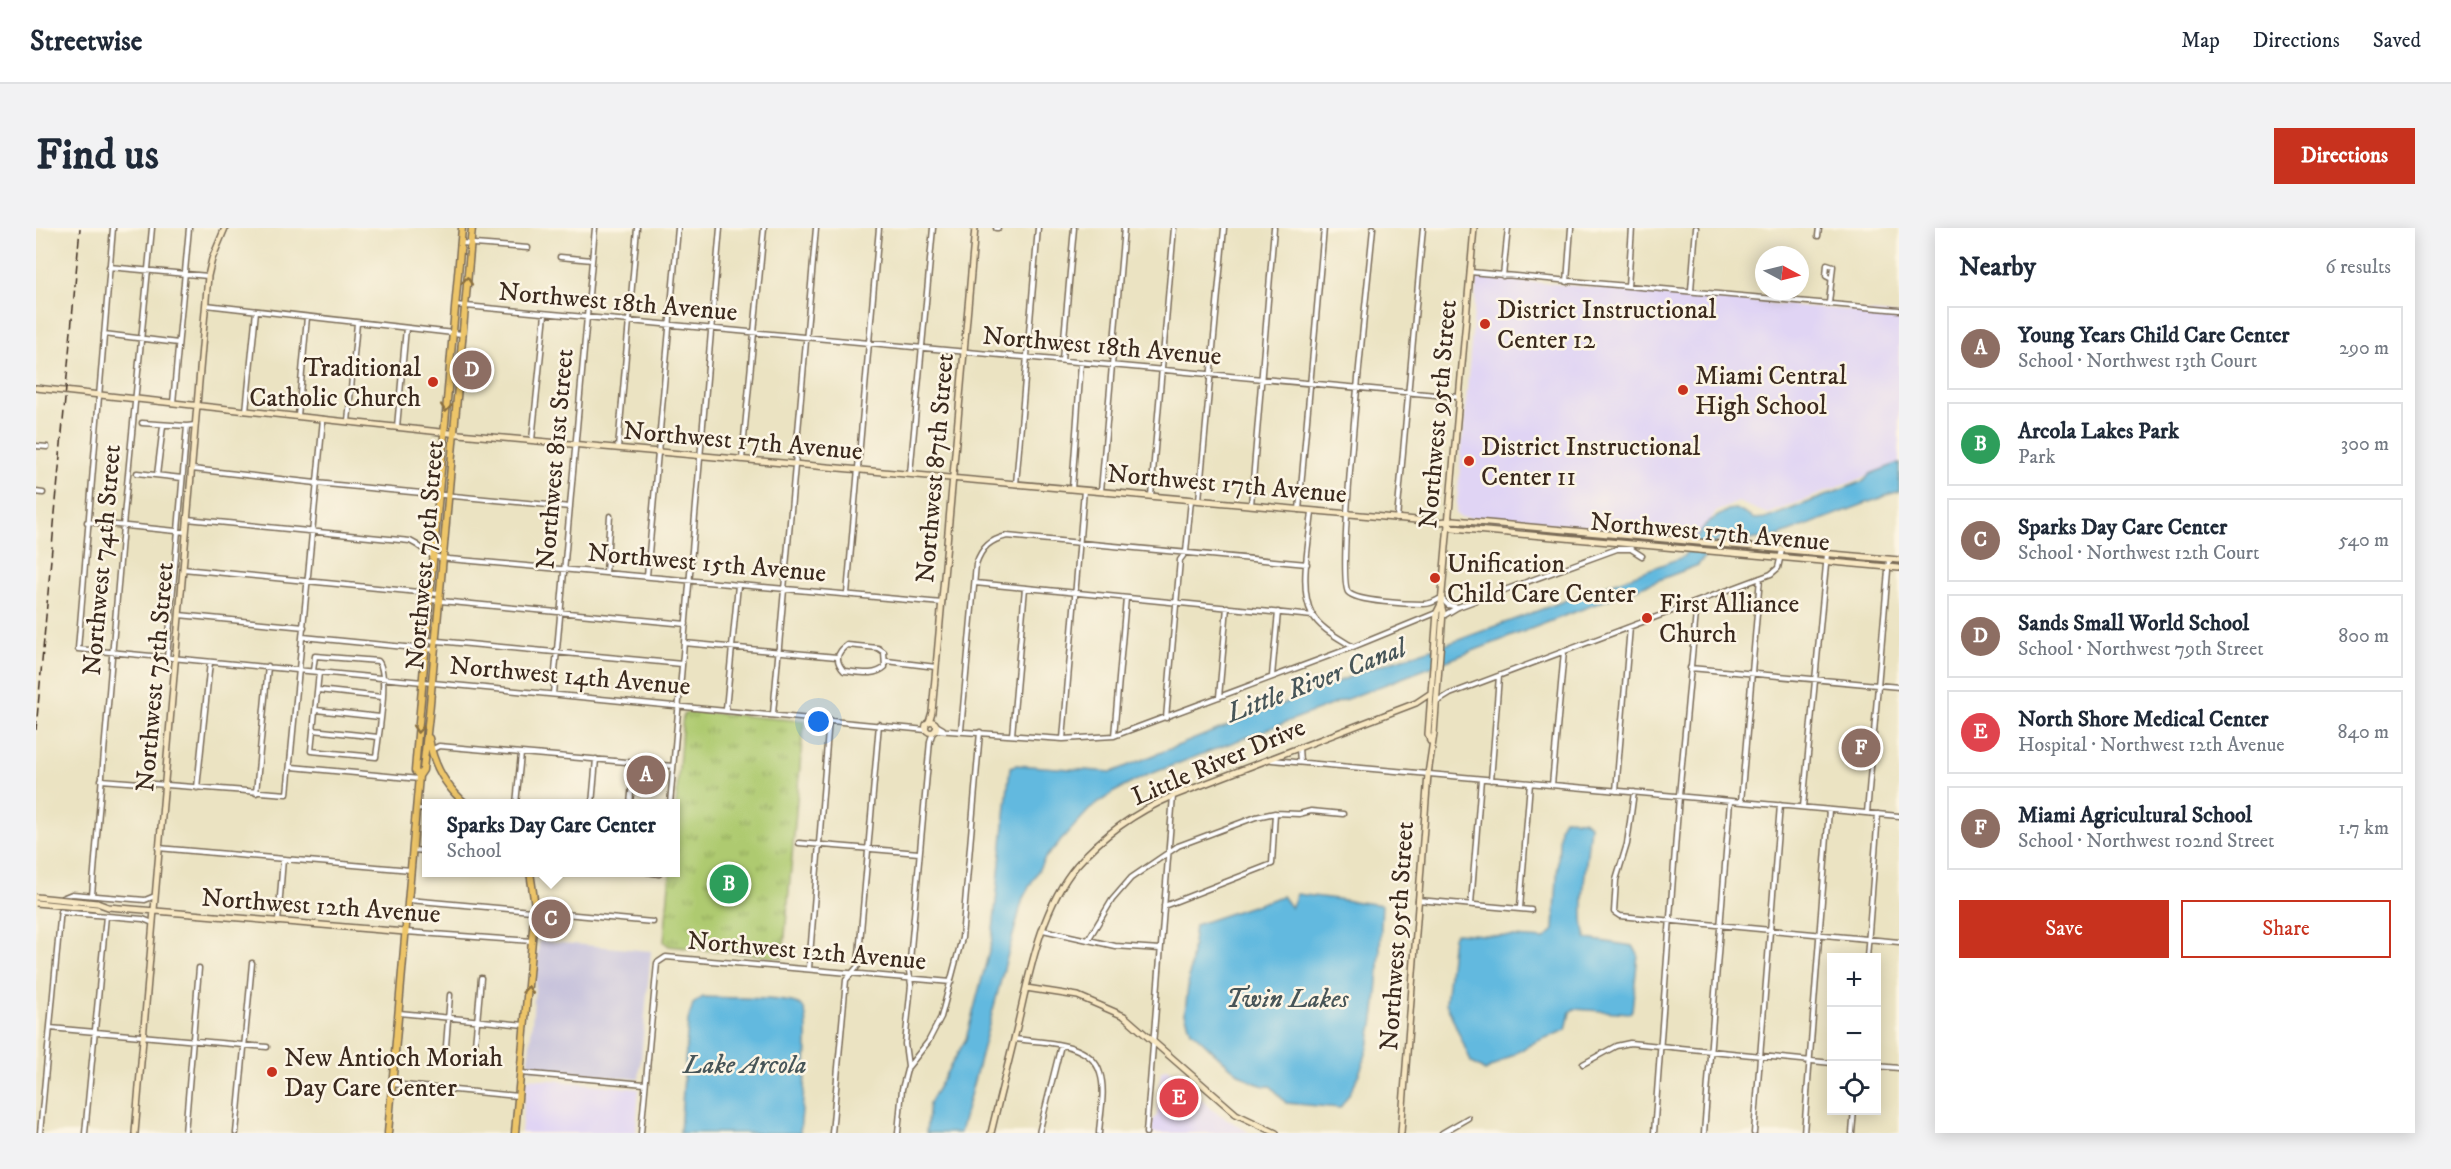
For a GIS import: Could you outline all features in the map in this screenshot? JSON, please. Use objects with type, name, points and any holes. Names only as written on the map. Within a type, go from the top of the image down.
[{"type":"main road","name":"Northwest 75th Street","points":[[135,1133],[208,276],[212,259],[225,228]]},
{"type":"main road","name":"Northwest 79th Street","points":[[419,778],[415,771],[422,681],[462,228]]},
{"type":"main road","name":"Northwest 79th Street","points":[[388,1133],[419,778],[423,770],[428,731],[472,228]]},
{"type":"main road","name":"Northwest 87th Street","points":[[931,728],[975,228]]},
{"type":"main road","name":"Northwest 95th Street","points":[[1401,1133],[1428,774],[1437,702],[1439,666],[1436,627],[1441,601],[1474,228]]},
{"type":"main road","name":"Northwest 17th Avenue","points":[[36,388],[444,432],[701,456],[1397,519],[1447,523],[1454,520],[1899,560]]},
{"type":"main road","name":"Northwest 17th Avenue","points":[[1447,523],[1454,528],[1899,568]]},
{"type":"main road","points":[[1530,527],[1534,534]]},
{"type":"main road","points":[[1544,535],[1560,534],[1563,530]]},
{"type":"main road","points":[[1593,540],[1594,533]]},
{"type":"main road","points":[[1865,565],[1866,557]]},
{"type":"main road","name":"Northwest 95th Street","points":[[1431,743],[1428,734],[1433,669],[1438,646],[1439,613]]},
{"type":"main road","name":"Little River Drive","points":[[990,1133],[1043,930],[1058,896],[1076,866],[1100,840],[1140,810],[1416,703],[1431,693]]},
{"type":"main road","points":[[1416,703],[1430,707]]},
{"type":"main road","points":[[428,731],[430,750],[445,782],[461,799]]},
{"type":"main road","points":[[515,1133],[534,911],[530,877]]},
{"type":"main road","name":"Northwest 12th Avenue","points":[[36,897],[97,906]]},
{"type":"main road","name":"Northwest 12th Avenue","points":[[36,903],[405,932]]},
{"type":"main road","points":[[1026,988],[1078,996],[1102,1004],[1124,1016],[1154,1040],[1209,1094],[1236,1114],[1276,1133]]},
{"type":"street","points":[[113,228],[87,522],[186,532]]},
{"type":"street","name":"Northwest 74th Street","points":[[92,895],[123,526],[152,228]]},
{"type":"street","points":[[172,403],[189,228]]},
{"type":"street","name":"Northwest 81st Street","points":[[553,694],[595,228]]},
{"type":"street","points":[[618,448],[637,228]]},
{"type":"street","points":[[647,576],[678,228]]},
{"type":"street","points":[[671,799],[720,228]]},
{"type":"street","points":[[742,459],[764,228]]},
{"type":"street","points":[[773,714],[816,228]]},
{"type":"street","points":[[847,594],[879,228]]},
{"type":"street","points":[[910,474],[933,228]]},
{"type":"street","points":[[1016,484],[1038,228]]},
{"type":"street","points":[[1062,360],[1074,228]]},
{"type":"street","points":[[1101,492],[1124,228]]},
{"type":"street","points":[[1151,496],[1174,228]]},
{"type":"street","points":[[1199,500],[1224,228]]},
{"type":"street","points":[[1251,505],[1274,228]]},
{"type":"street","points":[[1299,510],[1324,228]]},
{"type":"street","points":[[1373,228],[1347,514],[1344,572],[1348,592],[1363,599],[1426,604],[1441,601],[1458,607]]},
{"type":"street","points":[[1397,519],[1423,228]]},
{"type":"street","points":[[1503,276],[1508,228]]},
{"type":"street","points":[[1567,282],[1571,228]]},
{"type":"street","points":[[1628,286],[1632,228]]},
{"type":"street","points":[[1689,228],[1696,228],[1691,291]]},
{"type":"street","points":[[1818,236],[1819,228]]},
{"type":"street","points":[[461,242],[528,248]]},
{"type":"street","points":[[560,257],[592,260]]},
{"type":"street","points":[[109,267],[208,276]]},
{"type":"street","points":[[1470,272],[1899,310]]},
{"type":"street","points":[[1828,303],[1830,278]]},
{"type":"street","points":[[206,305],[462,334]]},
{"type":"street","name":"Northwest 18th Avenue","points":[[455,305],[1211,374],[1261,381],[1310,382],[1458,397]]},
{"type":"street","points":[[246,411],[256,311]]},
{"type":"street","points":[[532,440],[544,314]]},
{"type":"street","points":[[298,417],[306,317]]},
{"type":"street","points":[[348,422],[357,323]]},
{"type":"street","points":[[397,427],[405,328]]},
{"type":"street","points":[[104,334],[178,343]]},
{"type":"street","points":[[1072,489],[1081,363]]},
{"type":"street","points":[[101,780],[287,794],[292,767],[323,419]]},
{"type":"street","points":[[142,423],[163,426],[196,425]]},
{"type":"street","points":[[157,475],[163,426]]},
{"type":"street","points":[[166,658],[187,426]]},
{"type":"street","points":[[36,446],[47,447]]},
{"type":"street","points":[[192,469],[570,507]]},
{"type":"street","points":[[137,473],[182,478]]},
{"type":"street","points":[[1063,739],[1084,490]]},
{"type":"street","points":[[36,492],[43,493]]},
{"type":"street","points":[[1166,718],[1180,560],[1186,552],[1191,500]]},
{"type":"street","points":[[1312,511],[1307,564],[1307,602],[1313,616],[1330,633],[1353,647]]},
{"type":"street","points":[[606,573],[610,516]]},
{"type":"street","name":"Northwest 15th Avenue","points":[[187,519],[410,541],[433,557],[942,603]]},
{"type":"street","name":"Northwest 14th Avenue","points":[[87,522],[76,647],[175,659],[1063,739],[1114,736],[1439,613],[1617,549],[1631,549],[1642,555]]},
{"type":"street","points":[[961,730],[976,564],[986,545],[1007,536],[1307,564]]},
{"type":"street","points":[[1437,702],[1450,694],[1777,571],[1782,550]]},
{"type":"street","points":[[1803,807],[1827,554]]},
{"type":"street","points":[[1867,813],[1889,559]]},
{"type":"street","points":[[183,569],[686,624]]},
{"type":"street","points":[[1740,802],[1760,578]]},
{"type":"street","points":[[726,709],[738,584]]},
{"type":"street","points":[[975,584],[1313,616]]},
{"type":"street","points":[[1012,735],[1025,588]]},
{"type":"street","points":[[1114,736],[1126,598]]},
{"type":"street","points":[[1654,1133],[1679,796],[1697,602]]},
{"type":"street","points":[[1426,604],[1439,613]]},
{"type":"street","points":[[1219,697],[1227,607]]},
{"type":"street","points":[[1272,676],[1278,612]]},
{"type":"street","points":[[179,615],[304,627]]},
{"type":"street","points":[[1424,620],[1430,620],[1436,627]]},
{"type":"street","points":[[1616,791],[1630,627]]},
{"type":"street","points":[[303,637],[435,650]]},
{"type":"street","points":[[426,640],[682,664]]},
{"type":"street","points":[[684,643],[837,657]]},
{"type":"street","points":[[847,645],[878,648],[884,652],[887,661],[880,672],[844,671],[838,665],[837,657],[840,650],[847,645]]},
{"type":"street","points":[[1552,785],[1564,651]]},
{"type":"street","points":[[313,671],[315,656],[378,661],[382,664],[384,678],[376,758],[311,751],[320,672]]},
{"type":"street","points":[[887,661],[936,667]]},
{"type":"street","points":[[197,788],[210,662]]},
{"type":"street","points":[[256,793],[268,666]]},
{"type":"street","points":[[1690,668],[1899,687]]},
{"type":"street","points":[[1491,780],[1499,676]]},
{"type":"street","points":[[1437,689],[1450,694]]},
{"type":"street","points":[[318,690],[382,697]]},
{"type":"street","points":[[315,710],[380,717]]},
{"type":"street","points":[[808,968],[829,719]]},
{"type":"street","points":[[832,1133],[846,980],[858,966],[879,724]]},
{"type":"street","name":"Northwest 87th Street","points":[[898,1133],[902,1089],[908,1066],[905,1044],[909,978],[931,728]]},
{"type":"street","points":[[313,730],[378,737]]},
{"type":"street","points":[[908,1066],[928,1042],[942,1017],[962,938],[980,732]]},
{"type":"street","points":[[430,750],[439,746],[674,766]]},
{"type":"street","points":[[1299,747],[1300,762]]},
{"type":"street","points":[[516,799],[521,754]]},
{"type":"street","points":[[592,799],[596,759]]},
{"type":"street","points":[[1268,759],[1899,816]]},
{"type":"street","points":[[630,799],[633,763]]},
{"type":"street","points":[[292,767],[419,778]]},
{"type":"street","points":[[1471,904],[1481,779]]},
{"type":"street","points":[[1520,908],[1530,783]]},
{"type":"street","points":[[1634,792],[1627,844],[1616,880],[1614,912],[1620,916],[1899,942]]},
{"type":"street","points":[[1146,1133],[1173,796]]},
{"type":"street","points":[[1704,1133],[1730,801]]},
{"type":"street","points":[[1754,1133],[1780,806]]},
{"type":"street","points":[[416,809],[422,810]]},
{"type":"street","points":[[1804,1133],[1828,810]]},
{"type":"street","points":[[1088,940],[1112,900],[1131,878],[1168,852],[1256,817],[1275,813],[1299,814],[1311,811],[1342,814]]},
{"type":"street","points":[[1164,906],[1272,864],[1275,813]]},
{"type":"street","points":[[1867,953],[1878,814]]},
{"type":"street","points":[[799,843],[919,853]]},
{"type":"street","points":[[158,848],[411,870]]},
{"type":"street","points":[[412,850],[422,851]]},
{"type":"street","points":[[278,922],[283,860]]},
{"type":"street","points":[[40,1133],[60,912],[64,896],[92,895],[145,900],[155,896]]},
{"type":"street","points":[[408,900],[653,922]]},
{"type":"street","points":[[1418,900],[1531,909]]},
{"type":"street","points":[[60,912],[143,919],[153,923]]},
{"type":"street","points":[[85,1133],[106,916]]},
{"type":"street","points":[[1043,930],[1115,946],[1160,950]]},
{"type":"street","name":"Northwest 12th Avenue","points":[[405,932],[532,941]]},
{"type":"street","name":"Northwest 12th Avenue","points":[[645,1084],[657,963],[666,957],[951,982]]},
{"type":"street","points":[[236,1133],[252,963]]},
{"type":"street","points":[[185,1133],[199,968]]},
{"type":"street","points":[[474,1056],[481,978]]},
{"type":"street","points":[[446,1046],[450,995]]},
{"type":"street","points":[[398,1013],[525,1025]]},
{"type":"street","points":[[50,1028],[267,1047]]},
{"type":"street","points":[[1014,1040],[1061,1046],[1080,1052],[1092,1059],[1100,1072],[1102,1089],[1099,1133]]},
{"type":"street","points":[[1583,1064],[1620,1044],[1710,1050],[1827,1063]]},
{"type":"street","points":[[1039,1133],[1061,1046]]},
{"type":"street","points":[[1881,1066],[1899,1068]]},
{"type":"street","points":[[520,1073],[645,1084],[641,1133]]},
{"type":"street","points":[[392,1084],[518,1096]]},
{"type":"street","points":[[1852,1133],[1854,1115]]},
{"type":"street","points":[[1442,1133],[1468,1118]]},
{"type":"shaded area","name":"Miami Central High School","points":[[1477,277],[1899,315],[1899,464],[1768,514],[1738,502],[1716,512],[1697,538],[1459,517],[1456,513]]},
{"type":"shaded area","points":[[539,941],[651,951],[639,1079],[528,1069]]},
{"type":"shaded area","points":[[1168,1068],[1211,1109],[1250,1133],[1151,1133],[1152,1122],[1157,1115],[1161,1071]]},
{"type":"shaded area","points":[[530,1078],[639,1089],[636,1133],[521,1133],[526,1081]]},
{"type":"green space","points":[[688,711],[804,721],[783,958],[669,946],[664,942],[670,877],[680,877],[680,799],[676,799],[683,715]]},
{"type":"water","points":[[1899,463],[1899,491],[1778,536],[1748,540],[1720,538],[1698,565],[1145,776],[1114,792],[1089,810],[1045,858],[1023,898],[960,1133],[926,1133],[929,1103],[966,1039],[992,940],[1010,767],[1016,765],[1112,772],[1377,666],[1445,645],[1683,557],[1708,522],[1728,510],[1736,509],[1754,519],[1768,518],[1864,481],[1870,474]]},
{"type":"water","points":[[1564,819],[1583,820],[1590,825],[1583,901],[1584,929],[1587,939],[1633,946],[1638,954],[1632,1010],[1630,1013],[1574,1009],[1570,1012],[1566,1030],[1535,1042],[1485,1071],[1471,1062],[1446,1003],[1453,937],[1456,933],[1544,939],[1554,930],[1560,826]]},
{"type":"water","name":"Twin Lakes","points":[[1297,894],[1382,905],[1378,984],[1371,1036],[1354,1085],[1340,1108],[1286,1103],[1271,1086],[1251,1081],[1218,1056],[1191,1031],[1185,1013],[1195,925],[1282,896],[1291,908]]},
{"type":"water","name":"Lake Arcola","points":[[703,997],[771,999],[802,1006],[807,1027],[807,1045],[800,1133],[680,1133],[688,1021],[693,1004]]},
{"type":"railway","points":[[36,730],[80,228]]},
{"type":"place","name":"District Instructional Center 12","points":[[1485,324]]},
{"type":"place","name":"Sands Small World School","points":[[472,370]]},
{"type":"place","name":"Traditional Catholic Church","points":[[433,382]]},
{"type":"place","name":"Miami Central High School","points":[[1683,390]]},
{"type":"place","name":"District Instructional Center 11","points":[[1469,461]]},
{"type":"place","name":"Unification Child Care Center","points":[[1435,578]]},
{"type":"place","name":"First Alliance Church","points":[[1647,618]]},
{"type":"place","name":"Miami Agricultural School","points":[[1861,748]]},
{"type":"place","name":"Young Years Child Care Center","points":[[646,775]]},
{"type":"place","name":"Arcola Lakes Park","points":[[729,884]]},
{"type":"place","name":"Sparks Day Care Center","points":[[551,919]]},
{"type":"place","name":"New Antioch Moriah Day Care Center","points":[[272,1072]]},
{"type":"place","name":"North Shore Medical Center","points":[[1179,1098]]},
{"type":"water label","name":"Little River Canal","points":[[1316,680]]}]
